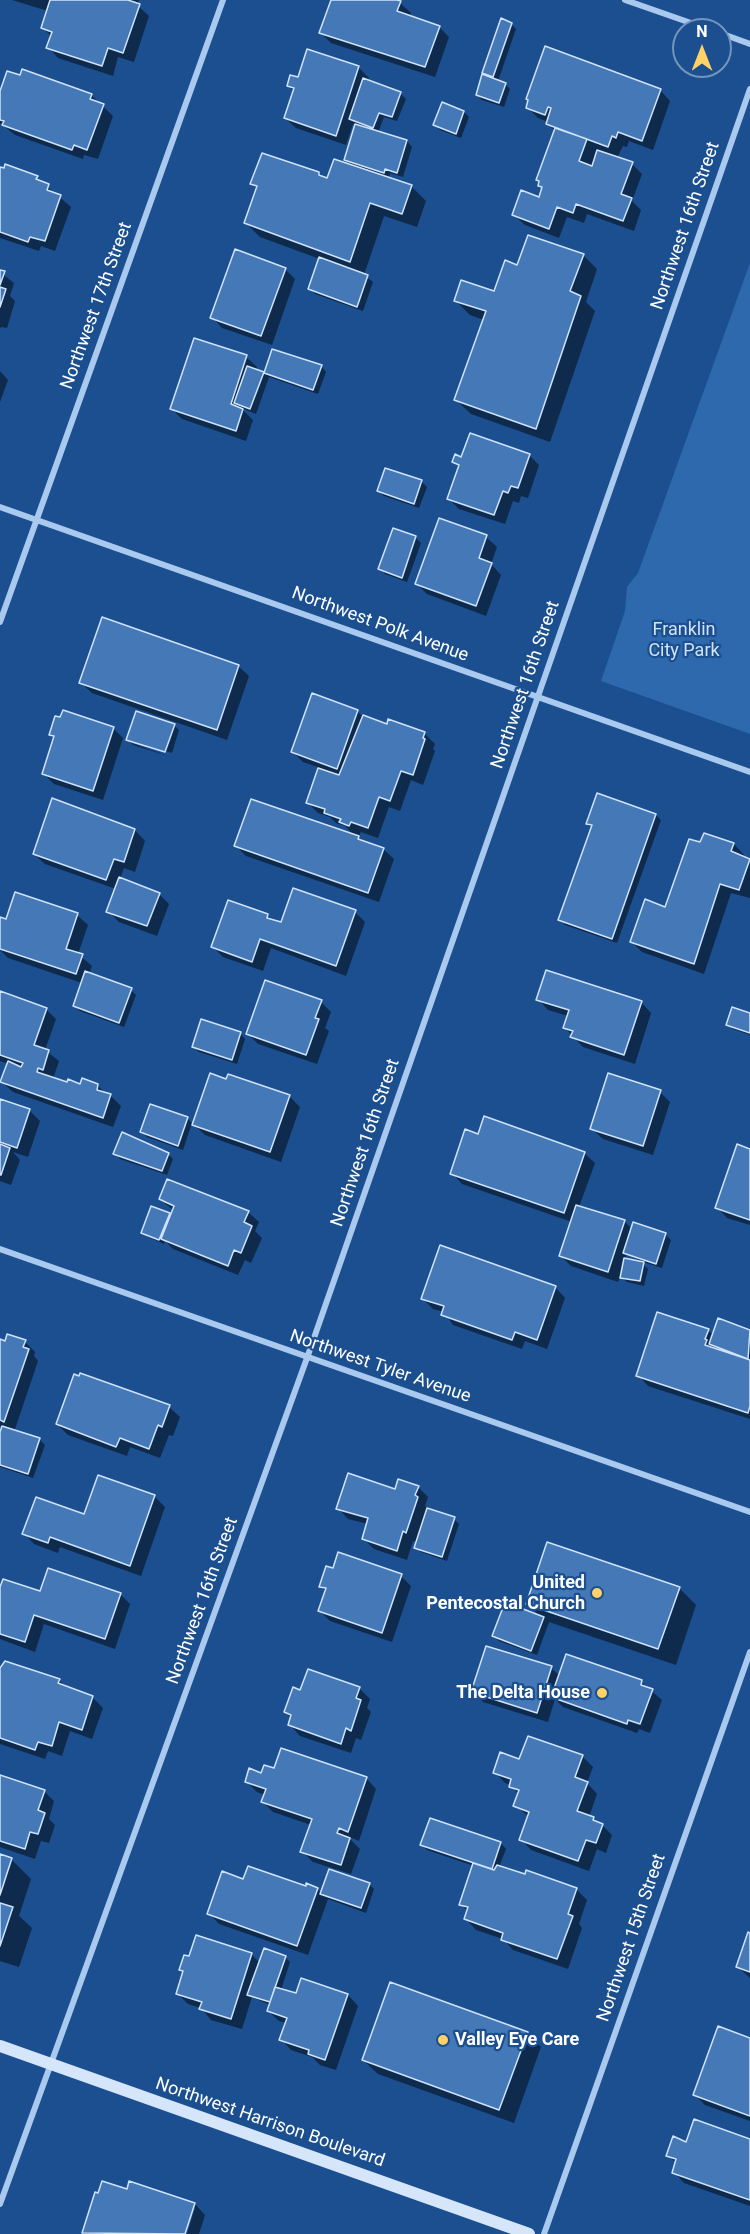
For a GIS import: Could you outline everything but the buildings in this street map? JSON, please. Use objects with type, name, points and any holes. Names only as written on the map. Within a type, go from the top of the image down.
[{"type":"main road","name":"Northwest Harrison Boulevard","points":[[0,2046],[529,2234]]},
{"type":"street","name":"Northwest 17th Street","points":[[0,622],[223,0]]},
{"type":"street","points":[[625,0],[677,18]]},
{"type":"street","points":[[732,37],[750,44]]},
{"type":"street","name":"Northwest 16th Street","points":[[0,2204],[307,1358],[750,89]]},
{"type":"street","name":"Northwest Polk Avenue","points":[[0,507],[750,772]]},
{"type":"street","name":"Northwest Tyler Avenue","points":[[0,1249],[750,1512]]},
{"type":"street","name":"Northwest 15th Street","points":[[544,2234],[750,1652]]},
{"type":"green space","name":"Franklin City Park","points":[[750,263],[750,734],[601,681],[625,611],[627,587],[638,573]]},
{"type":"place","name":"United Pentecostal Church","points":[[597,1593]]},
{"type":"place","name":"The Delta House","points":[[602,1693]]},
{"type":"place","name":"Valley Eye Care","points":[[443,2040]]}]
